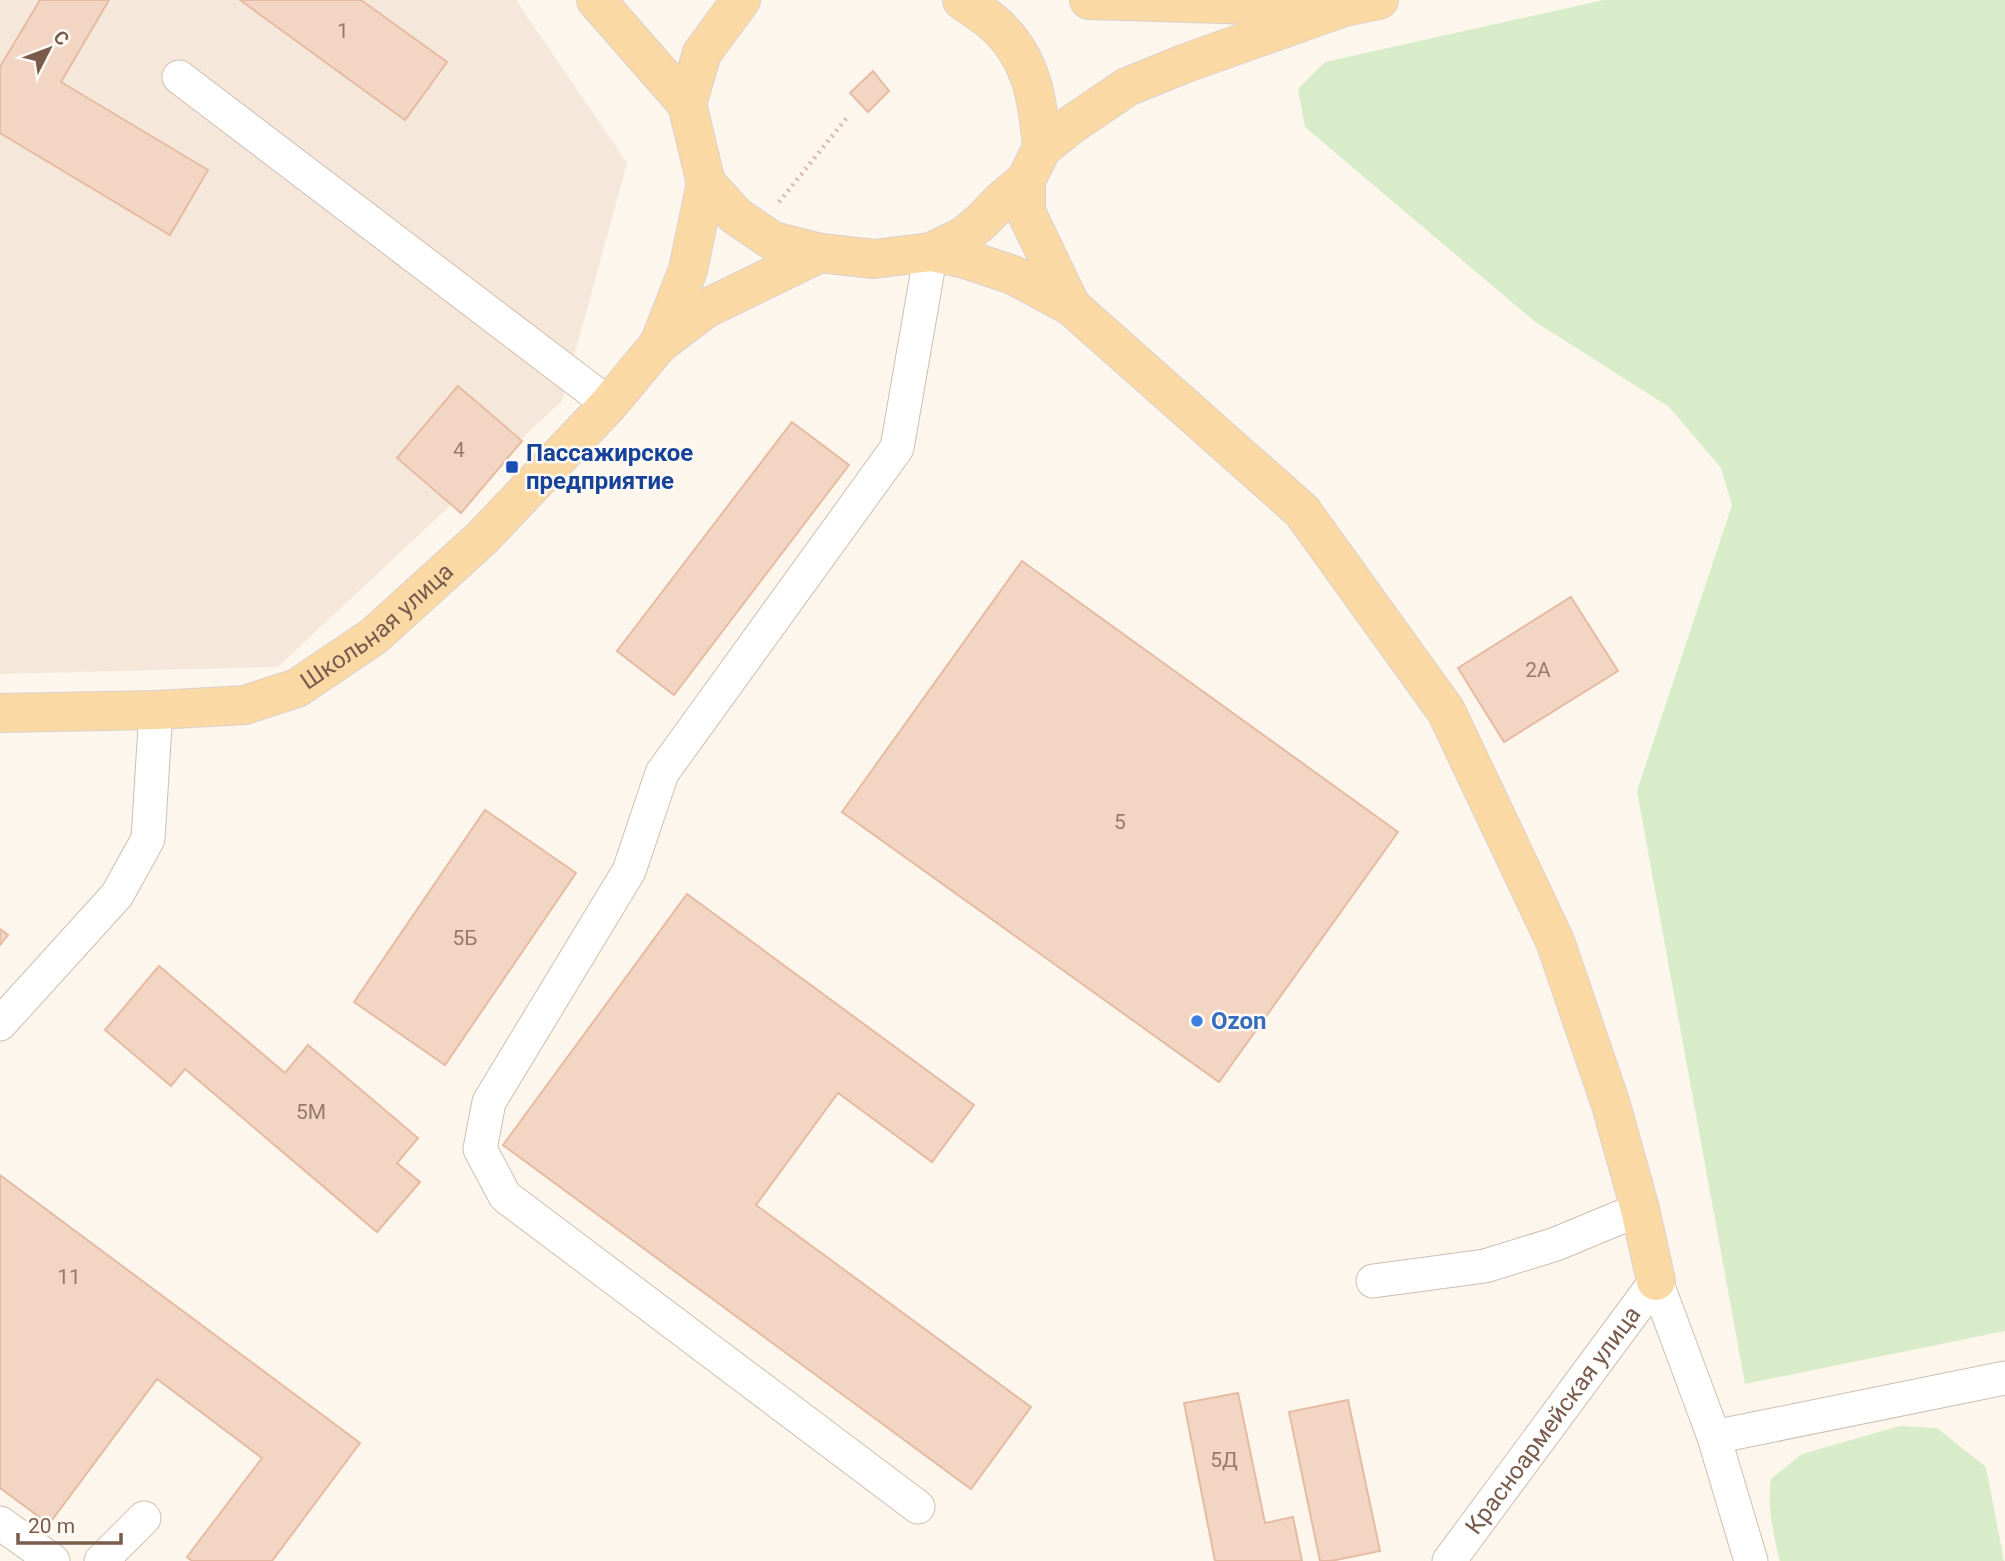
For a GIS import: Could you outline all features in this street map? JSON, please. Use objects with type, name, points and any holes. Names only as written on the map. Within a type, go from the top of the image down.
[{"type":"main road","points":[[596,0],[687,104],[706,183],[688,270],[659,344]]},
{"type":"main road","points":[[687,104],[702,53],[741,0]]},
{"type":"main road","points":[[962,0],[998,27],[1025,62],[1038,106],[1034,164],[1026,212],[1071,306]]},
{"type":"main road","points":[[1089,0],[1362,4]]},
{"type":"main road","points":[[931,252],[964,236],[1071,125],[1127,87],[1186,63],[1362,4]]},
{"type":"main road","points":[[706,183],[736,216],[773,241],[820,253],[874,259],[931,252],[965,259],[1013,275],[1071,306],[1302,511],[1446,711],[1555,941],[1611,1105],[1640,1209],[1656,1281]]},
{"type":"main road","points":[[659,344],[705,309],[820,253]]},
{"type":"main road","name":"Школьная улица","points":[[0,713],[245,705],[297,688],[384,627],[482,538],[609,404],[659,344]]},
{"type":"street","points":[[179,77],[609,404]]},
{"type":"street","points":[[918,1507],[505,1196],[480,1149],[489,1102],[629,871],[662,772],[897,447],[931,252]]},
{"type":"street","points":[[0,1024],[117,895],[148,839],[156,710]]},
{"type":"street","points":[[1373,1281],[1485,1266],[1556,1244],[1640,1209]]},
{"type":"street","points":[[1656,1281],[1714,1437],[1751,1561]]},
{"type":"street","name":"Красноармейская улица","points":[[1449,1561],[1656,1281]]},
{"type":"street","points":[[1714,1437],[2005,1378]]},
{"type":"street","points":[[101,1561],[144,1518]]},
{"type":"street","points":[[0,1523],[53,1561]]},
{"type":"path","points":[[773,241],[780,200],[849,115]]},
{"type":"shaded area","points":[[0,0],[516,0],[627,163],[562,401],[278,667],[0,674]]},
{"type":"green space","points":[[1604,0],[2005,0],[2005,1331],[1745,1384],[1637,791],[1732,505],[1721,468],[1669,407],[1534,321],[1305,127],[1298,89],[1325,62]]},
{"type":"green space","points":[[1900,1426],[1937,1428],[1986,1467],[2004,1561],[1780,1561],[1770,1510],[1771,1479],[1802,1454]]},
{"type":"building","points":[[40,0],[109,0],[61,82],[208,170],[170,235],[0,133],[0,67]]},
{"type":"building","points":[[240,0],[361,0],[447,62],[405,120]]},
{"type":"building","points":[[873,71],[889,91],[868,112],[850,93]]},
{"type":"building","points":[[458,386],[522,441],[461,513],[397,458]]},
{"type":"building","points":[[792,422],[849,465],[674,695],[617,651]]},
{"type":"building","points":[[1022,561],[1398,832],[1219,1082],[842,812]]},
{"type":"building","points":[[1571,597],[1618,671],[1504,742],[1458,668]]},
{"type":"building","points":[[485,810],[576,873],[445,1065],[354,1002]]},
{"type":"building","points":[[687,894],[974,1105],[932,1162],[838,1093],[756,1205],[1031,1407],[971,1489],[503,1145]]},
{"type":"building","points":[[0,929],[8,935],[0,945]]},
{"type":"building","points":[[159,966],[285,1073],[308,1045],[418,1138],[397,1163],[420,1182],[377,1232],[185,1069],[171,1086],[105,1030]]},
{"type":"building","points":[[0,1175],[360,1443],[272,1561],[192,1561],[187,1557],[262,1458],[157,1379],[49,1524],[0,1488]]},
{"type":"building","points":[[1238,1393],[1265,1523],[1293,1517],[1302,1561],[1215,1561],[1184,1403]]},
{"type":"building","points":[[1348,1400],[1380,1551],[1320,1561],[1289,1412]]},
{"type":"place","name":"Пассажирское предприятие","points":[[512,467]]},
{"type":"place","name":"Ozon","points":[[1197,1021]]}]
